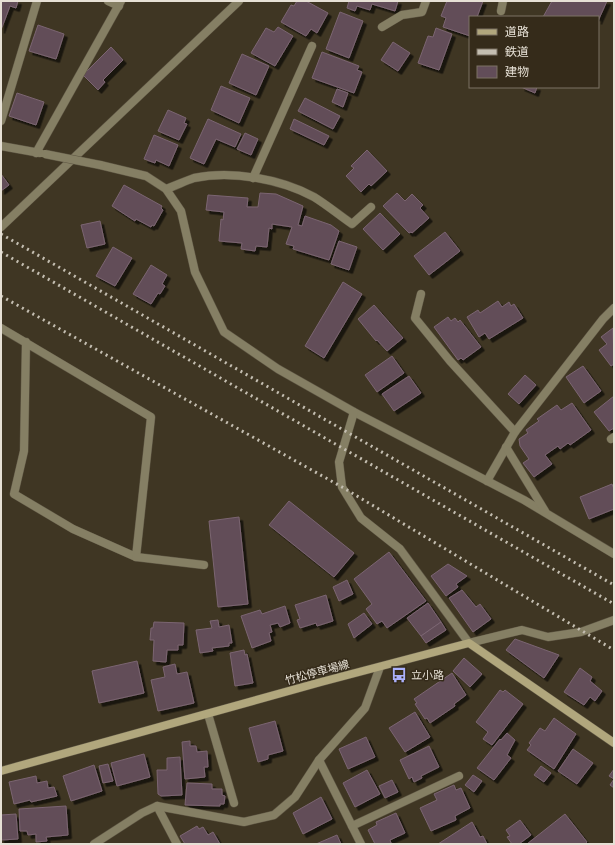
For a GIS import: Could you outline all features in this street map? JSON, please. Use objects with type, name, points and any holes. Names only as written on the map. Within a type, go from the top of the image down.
[{"type":"main road","name":"竹松停車場線","points":[[1,771],[469,643]]},
{"type":"main road","points":[[469,643],[614,743]]},
{"type":"street","points":[[1,120],[37,1]]},
{"type":"street","points":[[36,152],[120,4],[108,1]]},
{"type":"street","points":[[1,227],[239,1]]},
{"type":"street","points":[[382,28],[402,15],[422,12],[426,1]]},
{"type":"street","points":[[501,11],[503,1]]},
{"type":"street","points":[[253,178],[312,46]]},
{"type":"street","points":[[1,146],[100,165],[146,176],[166,189],[181,211],[195,272],[224,332],[278,369],[354,412],[547,514],[614,554]]},
{"type":"street","points":[[166,189],[195,178],[226,176],[253,178],[288,185],[314,198],[352,224],[371,207]]},
{"type":"street","points":[[421,294],[415,318],[450,361],[515,432]]},
{"type":"street","points":[[487,481],[515,432],[603,319],[614,308]]},
{"type":"street","points":[[1,328],[151,418],[136,557]]},
{"type":"street","points":[[26,342],[24,451],[14,494],[73,529],[136,557],[204,565]]},
{"type":"street","points":[[354,412],[339,462],[342,486],[361,518],[400,549],[469,643],[522,630],[548,637],[581,632],[614,620]]},
{"type":"street","points":[[506,447],[547,514]]},
{"type":"street","points":[[94,844],[142,813],[157,806],[244,822],[274,815],[295,797],[320,760],[365,708],[380,667]]},
{"type":"street","points":[[208,714],[234,803]]},
{"type":"street","points":[[320,760],[361,844]]},
{"type":"street","points":[[352,826],[459,776]]},
{"type":"street","points":[[157,806],[177,844]]},
{"type":"building","points":[[1,1],[18,1],[16,8],[10,6],[1,30]]},
{"type":"building","points":[[297,1],[306,1],[328,13],[317,33],[311,29],[306,36],[281,22],[291,5],[294,6]]},
{"type":"building","points":[[349,1],[398,1],[395,11],[372,4],[370,10],[357,6],[355,11],[347,8]]},
{"type":"building","points":[[447,1],[483,1],[477,16],[469,16],[469,36],[443,27],[446,18],[441,16]]},
{"type":"building","points":[[552,1],[607,1],[599,19],[599,16],[544,16]]},
{"type":"building","points":[[340,12],[363,21],[349,58],[326,49]]},
{"type":"building","points":[[38,25],[64,34],[56,59],[29,51]]},
{"type":"building","points":[[278,27],[293,36],[275,66],[251,53],[266,28],[274,32]]},
{"type":"building","points":[[436,28],[452,34],[439,70],[418,63],[428,36],[433,37]]},
{"type":"building","points":[[393,42],[410,53],[398,71],[381,60]]},
{"type":"building","points":[[111,47],[123,60],[103,80],[105,82],[98,90],[83,75]]},
{"type":"building","points":[[322,52],[359,66],[357,70],[362,72],[354,93],[312,78]]},
{"type":"building","points":[[242,54],[269,66],[256,95],[229,83]]},
{"type":"building","points":[[221,86],[250,98],[239,123],[211,110]]},
{"type":"building","points":[[523,88],[537,88],[535,93]]},
{"type":"building","points":[[337,89],[348,93],[343,107],[332,102]]},
{"type":"building","points":[[17,93],[44,102],[36,125],[9,116]]},
{"type":"building","points":[[305,98],[340,116],[333,129],[298,111]]},
{"type":"building","points":[[168,110],[186,118],[184,123],[187,124],[179,140],[158,131]]},
{"type":"building","points":[[208,119],[241,134],[235,147],[216,139],[204,164],[190,158]]},
{"type":"building","points":[[294,119],[329,136],[324,145],[290,129]]},
{"type":"building","points":[[245,133],[258,139],[251,155],[237,149]]},
{"type":"building","points":[[154,135],[178,145],[169,166],[156,160],[155,163],[144,159]]},
{"type":"building","points":[[367,150],[387,171],[371,186],[369,184],[361,192],[346,176],[354,168],[351,166]]},
{"type":"building","points":[[1,174],[9,185],[1,191]]},
{"type":"building","points":[[124,185],[162,206],[161,208],[163,210],[154,226],[152,225],[151,227],[136,219],[135,221],[112,206]]},
{"type":"building","points":[[260,193],[276,194],[303,206],[298,225],[302,226],[305,216],[331,225],[339,231],[329,260],[293,249],[294,246],[286,244],[292,227],[272,224],[272,229],[269,228],[267,247],[256,246],[255,251],[241,249],[242,243],[219,241],[221,219],[223,220],[224,212],[206,210],[208,195],[248,198],[247,207],[258,207]]},
{"type":"building","points":[[397,193],[405,201],[412,194],[423,205],[420,208],[429,218],[412,233],[409,233],[383,206]]},
{"type":"building","points":[[380,213],[400,234],[383,250],[363,229]]},
{"type":"building","points":[[100,221],[105,244],[87,248],[81,225]]},
{"type":"building","points":[[445,232],[460,251],[429,275],[414,256]]},
{"type":"building","points":[[339,241],[357,247],[349,270],[331,264]]},
{"type":"building","points":[[113,247],[132,258],[115,286],[96,276]]},
{"type":"building","points":[[151,265],[167,275],[162,284],[165,286],[160,294],[158,293],[151,304],[133,294]]},
{"type":"building","points":[[343,282],[362,294],[324,358],[305,346]]},
{"type":"building","points":[[498,301],[502,307],[509,302],[511,306],[514,304],[523,318],[489,339],[485,333],[479,337],[467,317],[478,310],[480,313]]},
{"type":"building","points":[[374,305],[403,338],[387,351],[377,340],[376,341],[358,319]]},
{"type":"building","points":[[448,317],[451,321],[455,318],[458,322],[460,320],[481,347],[463,360],[461,358],[458,360],[434,327]]},
{"type":"building","points":[[613,328],[614,364],[611,366],[599,350],[607,344],[601,337]]},
{"type":"building","points":[[392,356],[404,373],[377,392],[365,375]]},
{"type":"building","points":[[583,366],[601,391],[584,403],[566,377]]},
{"type":"building","points":[[525,375],[536,385],[519,404],[508,394]]},
{"type":"building","points":[[409,376],[421,393],[394,411],[382,394]]},
{"type":"building","points":[[614,396],[614,428],[609,431],[594,412]]},
{"type":"building","points":[[572,403],[591,430],[570,445],[568,443],[560,449],[558,446],[545,455],[552,464],[534,477],[523,463],[529,459],[520,446],[519,439],[528,433],[526,430],[539,421],[537,419],[557,405],[561,410]]},
{"type":"building","points":[[612,484],[614,489],[614,509],[589,519],[580,497]]},
{"type":"building","points":[[289,501],[354,553],[334,577],[269,525]]},
{"type":"building","points":[[239,517],[248,604],[218,607],[209,521]]},
{"type":"building","points":[[389,552],[426,601],[387,628],[382,621],[377,624],[366,609],[372,604],[354,579]]},
{"type":"building","points":[[448,564],[467,576],[456,584],[458,587],[446,596],[431,576]]},
{"type":"building","points":[[347,580],[353,594],[339,601],[333,587]]},
{"type":"building","points":[[462,590],[476,607],[480,604],[491,619],[473,632],[449,598]]},
{"type":"building","points":[[326,595],[333,621],[317,626],[316,623],[300,628],[297,620],[300,619],[295,605]]},
{"type":"building","points":[[428,603],[441,622],[421,636],[407,618]]},
{"type":"building","points":[[285,606],[290,623],[280,627],[278,623],[270,625],[272,632],[269,633],[271,641],[252,648],[241,616],[260,610],[262,614]]},
{"type":"building","points":[[364,613],[372,624],[354,638],[348,624]]},
{"type":"building","points":[[218,620],[219,627],[229,625],[232,643],[229,643],[229,646],[212,648],[213,651],[200,653],[196,630],[212,628],[210,621]]},
{"type":"building","points":[[154,622],[184,623],[183,645],[178,645],[178,650],[167,650],[166,662],[153,661],[154,640],[150,640],[151,628],[153,628]]},
{"type":"building","points":[[441,622],[446,630],[426,643],[421,636]]},
{"type":"building","points":[[515,639],[559,655],[544,678],[506,650]]},
{"type":"building","points":[[244,650],[245,655],[247,654],[253,683],[235,686],[230,653]]},
{"type":"building","points":[[464,658],[482,674],[470,687],[453,671]]},
{"type":"building","points":[[137,661],[144,693],[99,703],[92,671]]},
{"type":"building","points":[[175,664],[177,674],[187,672],[194,703],[158,711],[151,680],[165,677],[163,667]]},
{"type":"building","points":[[580,668],[592,677],[590,681],[602,691],[595,701],[590,697],[584,705],[564,692]]},
{"type":"building","points":[[452,673],[466,695],[454,704],[455,706],[430,723],[427,718],[425,719],[415,704],[417,703],[414,699]]},
{"type":"building","points":[[500,690],[503,692],[505,690],[523,704],[492,745],[483,739],[488,732],[476,722]]},
{"type":"building","points":[[415,712],[430,737],[405,752],[389,728]]},
{"type":"building","points":[[554,718],[576,734],[554,769],[527,750],[531,745],[529,743],[540,728],[545,731]]},
{"type":"building","points":[[275,721],[283,751],[268,755],[268,759],[258,762],[249,728]]},
{"type":"building","points":[[507,733],[515,740],[507,755],[511,758],[494,780],[477,768],[500,739],[501,740]]},
{"type":"building","points":[[366,737],[375,757],[348,769],[339,749]]},
{"type":"building","points":[[190,741],[190,746],[196,746],[197,752],[207,751],[208,767],[204,767],[205,777],[185,779],[182,742]]},
{"type":"building","points":[[429,746],[439,767],[421,776],[422,778],[414,782],[412,777],[409,779],[400,760]]},
{"type":"building","points":[[573,749],[593,763],[577,784],[558,771]]},
{"type":"building","points":[[144,754],[150,777],[117,786],[111,763]]},
{"type":"building","points":[[180,757],[182,795],[161,796],[158,794],[157,770],[167,770],[167,758]]},
{"type":"building","points":[[108,764],[113,781],[103,783],[99,766]]},
{"type":"building","points":[[94,765],[102,791],[71,801],[63,776]]},
{"type":"building","points":[[541,766],[551,773],[544,782],[534,775]]},
{"type":"building","points":[[614,769],[614,779],[609,776]]},
{"type":"building","points":[[367,770],[380,794],[355,807],[343,783]]},
{"type":"building","points":[[473,775],[482,781],[474,792],[465,785]]},
{"type":"building","points":[[36,776],[37,783],[47,781],[48,788],[54,787],[57,796],[14,804],[9,782]]},
{"type":"building","points":[[614,779],[614,788],[610,785]]},
{"type":"building","points":[[392,780],[398,792],[385,798],[379,786]]},
{"type":"building","points":[[187,783],[212,784],[212,789],[222,789],[222,795],[225,796],[224,804],[220,804],[220,806],[185,805]]},
{"type":"building","points":[[454,785],[456,790],[461,788],[470,808],[455,816],[456,820],[431,831],[420,808],[437,800],[434,794]]},
{"type":"building","points":[[321,797],[332,819],[303,834],[293,813]]},
{"type":"building","points":[[66,806],[68,835],[46,837],[47,841],[36,842],[36,834],[28,835],[27,831],[20,831],[19,809]]},
{"type":"building","points":[[396,813],[405,833],[390,840],[391,843],[389,844],[375,844],[368,830],[377,825],[376,822]]},
{"type":"building","points":[[16,814],[18,839],[1,840],[1,815]]},
{"type":"building","points":[[565,814],[587,842],[585,844],[527,844]]},
{"type":"building","points":[[520,820],[531,835],[519,844],[512,844],[507,837],[510,836],[506,830]]},
{"type":"building","points":[[472,822],[480,837],[483,836],[487,844],[438,844]]},
{"type":"building","points":[[197,826],[199,829],[203,827],[208,835],[213,832],[220,844],[185,844],[180,836]]},
{"type":"building","points":[[337,835],[341,844],[316,844]]},
{"type":"railway","points":[[1,234],[614,585]]},
{"type":"railway","points":[[1,252],[614,604]]},
{"type":"railway","points":[[1,296],[342,487],[614,650]]},
{"type":"place","name":"立小路","points":[[399,675]]}]
